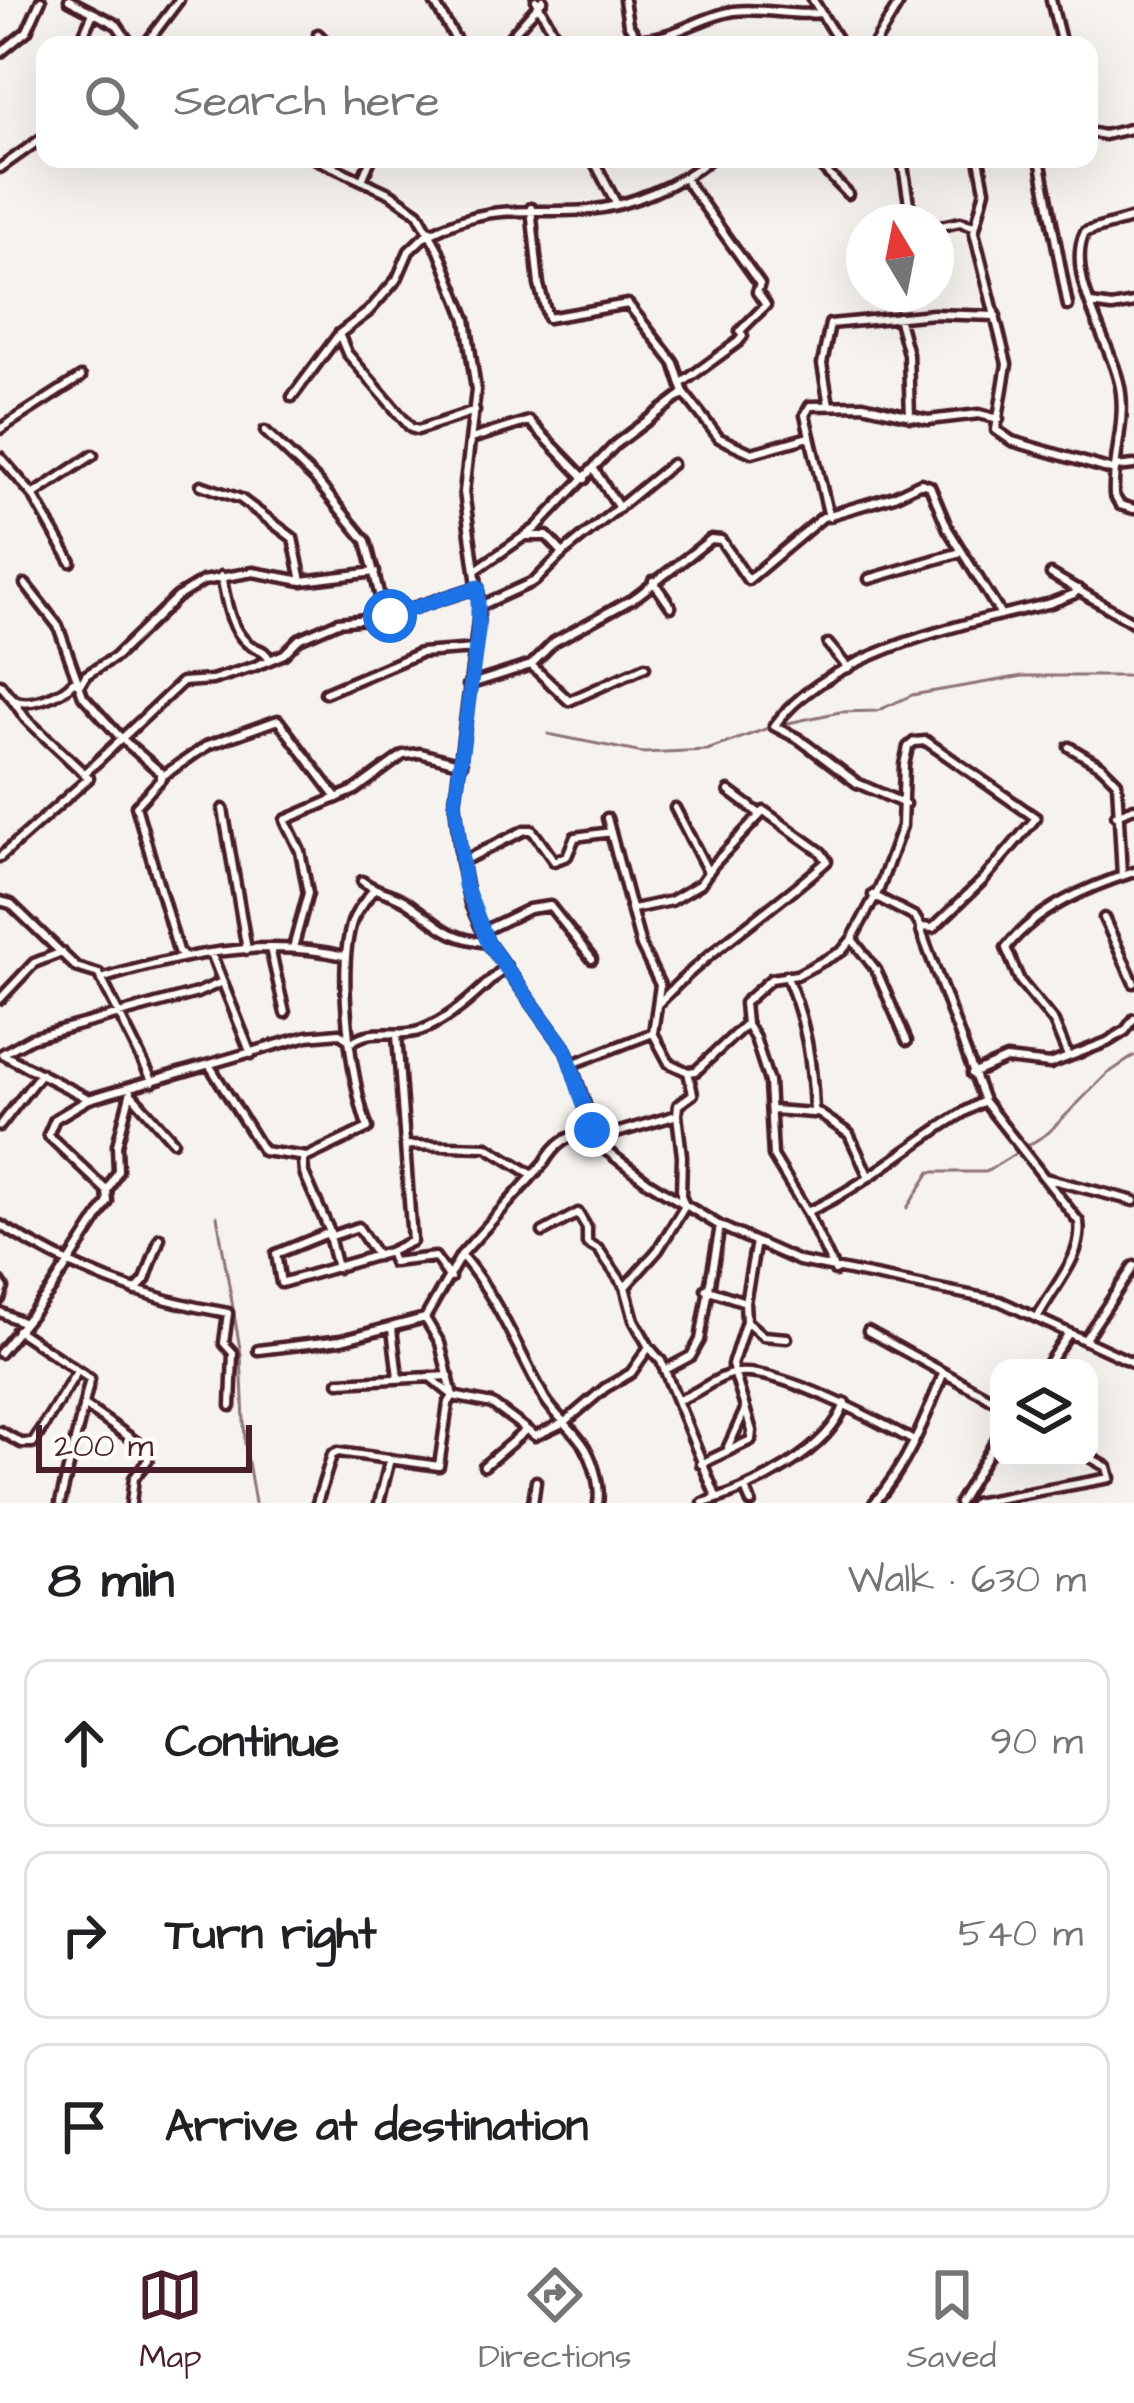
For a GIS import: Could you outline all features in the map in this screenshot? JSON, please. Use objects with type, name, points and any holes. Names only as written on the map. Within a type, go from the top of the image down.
[{"type":"street","points":[[0,53],[30,27],[41,0]]},
{"type":"street","points":[[69,0],[122,29],[126,36]]},
{"type":"street","points":[[152,36],[179,0]]},
{"type":"street","points":[[433,0],[454,36]]},
{"type":"street","points":[[624,0],[628,24],[637,36]]},
{"type":"street","points":[[813,0],[835,36]]},
{"type":"street","points":[[879,36],[901,0]]},
{"type":"street","points":[[1051,0],[1060,36]]},
{"type":"street","points":[[511,36],[540,2],[556,36]]},
{"type":"street","points":[[663,36],[738,10],[821,13]]},
{"type":"street","points":[[83,36],[93,13]]},
{"type":"street","points":[[1098,133],[1134,128]]},
{"type":"street","points":[[0,168],[36,142]]},
{"type":"street","points":[[336,168],[391,194],[418,213],[466,319],[476,410],[464,492],[480,607],[455,802],[461,862],[470,904],[482,931],[566,1050],[592,1130],[603,1149],[720,1226],[799,1261],[1000,1301],[1134,1363]]},
{"type":"street","points":[[362,180],[367,168]]},
{"type":"street","points":[[598,168],[616,203]]},
{"type":"street","points":[[292,397],[339,334],[397,279],[409,251],[430,232],[470,215],[531,208],[584,210],[616,203],[684,178],[698,168]]},
{"type":"street","points":[[823,168],[848,194]]},
{"type":"street","points":[[903,168],[909,204]]},
{"type":"street","points":[[981,168],[985,190],[974,226],[1007,364],[997,430],[1002,437],[1115,469],[1134,465]]},
{"type":"street","points":[[1042,168],[1068,306]]},
{"type":"street","points":[[682,382],[738,342],[741,330],[766,305],[757,292],[760,284],[684,178]]},
{"type":"street","points":[[531,208],[548,318],[628,304],[674,363],[684,393],[719,438],[752,453],[809,437]]},
{"type":"street","points":[[1134,218],[1085,232],[1080,242],[1094,322],[1121,393],[1116,501],[1134,509]]},
{"type":"street","points":[[954,223],[974,226]]},
{"type":"street","points":[[1091,304],[1134,303]]},
{"type":"street","points":[[830,406],[822,364],[830,324],[933,314],[995,316]]},
{"type":"street","points":[[898,317],[908,354],[910,417]]},
{"type":"street","points":[[339,334],[347,353],[411,428],[418,430],[476,410]]},
{"type":"street","points":[[0,429],[81,377]]},
{"type":"street","points":[[476,570],[526,536],[620,441],[684,393]]},
{"type":"street","points":[[829,517],[809,437],[807,410],[815,404],[863,405],[928,420],[979,414],[999,418]]},
{"type":"street","points":[[471,440],[529,421],[585,479]]},
{"type":"street","points":[[265,431],[315,479],[366,542],[386,617]]},
{"type":"street","points":[[33,495],[93,454]]},
{"type":"street","points":[[0,457],[33,495],[71,562]]},
{"type":"street","points":[[480,607],[535,581],[672,464]]},
{"type":"street","points":[[594,470],[619,508]]},
{"type":"street","points":[[468,685],[532,665],[554,642],[636,597],[716,538],[748,580],[823,517],[926,483],[961,552],[1001,615]]},
{"type":"street","points":[[200,485],[241,499],[293,538],[302,580]]},
{"type":"street","points":[[526,536],[548,536],[563,553]]},
{"type":"street","points":[[869,579],[961,552]]},
{"type":"street","points":[[81,684],[177,597],[203,581],[254,572],[302,580],[375,572]]},
{"type":"street","points":[[1052,574],[1134,623]]},
{"type":"street","points":[[221,576],[231,617],[246,641],[266,651],[270,660]]},
{"type":"street","points":[[653,581],[671,608]]},
{"type":"street","points":[[25,584],[58,626],[82,696],[160,777]]},
{"type":"street","points":[[84,774],[182,682],[229,676],[284,654],[298,639],[338,622],[386,617],[478,587]]},
{"type":"street","points":[[905,804],[857,784],[799,739],[774,726],[793,699],[886,648],[1051,603],[1078,589]]},
{"type":"street","points":[[828,644],[848,668]]},
{"type":"street","points":[[325,692],[420,653],[475,649]]},
{"type":"street","points":[[532,665],[569,701],[644,667]]},
{"type":"street","points":[[12,699],[50,698],[73,682],[81,684]]},
{"type":"street","points":[[0,684],[26,719],[89,778],[0,857]]},
{"type":"street","points":[[184,957],[178,951],[136,806],[160,777],[208,745],[278,720],[337,798]]},
{"type":"street","points":[[835,1271],[808,1212],[773,1156],[770,1082],[746,1024],[744,1003],[766,982],[797,975],[834,956],[852,938],[902,826],[908,747],[926,741],[1036,818],[967,896],[933,928],[922,927]]},
{"type":"street","points":[[1069,748],[1112,774],[1117,782],[1122,876]]},
{"type":"street","points":[[292,948],[308,898],[300,851],[285,820],[367,783],[403,755],[420,753],[462,764]]},
{"type":"street","points":[[729,791],[760,814]]},
{"type":"street","points":[[675,808],[708,872]]},
{"type":"street","points":[[1116,815],[1134,808]]},
{"type":"street","points":[[223,809],[247,950]]},
{"type":"street","points":[[633,909],[670,901],[700,884],[760,814],[769,811],[827,861],[786,898],[704,958],[658,1004]]},
{"type":"street","points":[[607,818],[641,946],[660,985],[653,1033],[670,1063],[696,1071],[746,1024]]},
{"type":"street","points":[[461,862],[525,830],[532,830],[554,861],[567,856],[575,837],[611,832]]},
{"type":"street","points":[[1068,1056],[1054,1022],[1020,981],[1006,948],[1082,890],[1134,872]]},
{"type":"street","points":[[362,881],[403,900],[457,937],[488,943]]},
{"type":"street","points":[[337,1268],[330,1235],[302,1163],[368,1128],[345,1010],[346,956],[353,918],[373,890]]},
{"type":"street","points":[[873,895],[915,917],[922,927],[984,1101],[1073,1210],[1081,1234],[1075,1254],[1037,1318]]},
{"type":"street","points":[[0,901],[11,904],[76,967],[99,974],[153,1082]]},
{"type":"street","points":[[482,931],[529,909],[550,906],[592,959]]},
{"type":"street","points":[[1104,918],[1134,983]]},
{"type":"street","points":[[852,938],[876,970],[907,1041]]},
{"type":"street","points":[[271,948],[285,1012]]},
{"type":"street","points":[[101,980],[211,953],[292,948],[346,956]]},
{"type":"street","points":[[0,999],[34,963],[64,952]]},
{"type":"street","points":[[211,953],[251,1054]]},
{"type":"street","points":[[352,1042],[364,1033],[397,1035],[430,1026],[454,1012],[506,966]]},
{"type":"street","points":[[786,975],[803,1012],[813,1061],[814,1110],[849,1134],[868,1174]]},
{"type":"street","points":[[1,1053],[31,1038],[222,982]]},
{"type":"street","points":[[972,1074],[999,1060],[1043,1064],[1068,1056],[1107,1042],[1134,1019]]},
{"type":"street","points":[[572,1064],[653,1033]]},
{"type":"street","points":[[107,1191],[48,1135],[55,1120],[89,1099],[133,1092],[307,1036],[339,1034],[352,1042]]},
{"type":"street","points":[[377,1256],[358,1227],[285,1247],[275,1258],[281,1283],[377,1256],[412,1241],[397,1035]]},
{"type":"street","points":[[1,1053],[89,1099]]},
{"type":"street","points":[[210,1066],[263,1150],[307,1157]]},
{"type":"street","points":[[0,1126],[41,1072]]},
{"type":"street","points":[[625,1287],[658,1250],[685,1205],[677,1114],[678,1105],[693,1094],[688,1072]]},
{"type":"street","points":[[133,1092],[173,1141]]},
{"type":"street","points":[[0,1353],[72,1261],[108,1202],[107,1191],[118,1171],[117,1145],[133,1092]]},
{"type":"street","points":[[808,1212],[840,1197],[950,1118],[984,1101]]},
{"type":"street","points":[[772,1110],[817,1113]]},
{"type":"street","points":[[596,1138],[677,1114]]},
{"type":"street","points":[[258,1350],[392,1329],[425,1318],[461,1255],[562,1138],[592,1130]]},
{"type":"street","points":[[406,1145],[487,1147],[533,1175]]},
{"type":"street","points":[[1045,1178],[1134,1201]]},
{"type":"street","points":[[542,1232],[578,1213],[587,1228],[586,1244],[599,1250],[625,1287],[625,1296],[678,1400],[717,1499]]},
{"type":"street","points":[[0,1225],[56,1259],[72,1261],[135,1291],[186,1308],[228,1313],[224,1343],[233,1353],[231,1406]]},
{"type":"street","points":[[664,1370],[692,1356],[700,1340],[720,1226]]},
{"type":"street","points":[[135,1291],[145,1280],[160,1238]]},
{"type":"street","points":[[701,1464],[751,1440],[732,1365],[746,1321],[745,1302],[757,1242]]},
{"type":"street","points":[[389,1252],[393,1262],[435,1257],[450,1278]]},
{"type":"street","points":[[461,1255],[487,1285],[548,1403],[588,1454],[600,1494],[598,1503]]},
{"type":"street","points":[[1085,1339],[1134,1266]]},
{"type":"street","points":[[0,1282],[4,1288],[0,1299]]},
{"type":"street","points":[[706,1289],[745,1302]]},
{"type":"street","points":[[2,1315],[90,1379],[61,1503]]},
{"type":"street","points":[[317,1503],[332,1455],[345,1452],[439,1466],[453,1396],[440,1343],[425,1318]]},
{"type":"street","points":[[746,1321],[763,1336],[787,1338]]},
{"type":"street","points":[[392,1329],[398,1377]]},
{"type":"street","points":[[868,1331],[990,1398]]},
{"type":"street","points":[[1051,1359],[1069,1333]]},
{"type":"street","points":[[430,1377],[453,1396],[492,1404],[536,1436],[565,1422],[631,1372],[649,1347]]},
{"type":"street","points":[[0,1431],[21,1443],[33,1443],[76,1373]]},
{"type":"street","points":[[678,1400],[733,1373],[799,1386],[845,1403],[912,1440]]},
{"type":"street","points":[[874,1503],[899,1469],[943,1374]]},
{"type":"street","points":[[339,1382],[449,1376]]},
{"type":"street","points":[[703,1503],[745,1488],[787,1464],[830,1431],[845,1403]]},
{"type":"street","points":[[85,1406],[146,1450],[148,1460],[134,1478],[131,1503]]},
{"type":"street","points":[[727,1450],[745,1409]]},
{"type":"street","points":[[484,1466],[526,1430]]},
{"type":"street","points":[[960,1503],[990,1451]]},
{"type":"street","points":[[379,1503],[390,1459]]},
{"type":"street","points":[[974,1503],[1110,1478],[1107,1467],[1098,1462]]},
{"type":"street","points":[[533,1503],[536,1480]]},
{"type":"street","points":[[745,1488],[752,1503]]},
{"type":"waterway","points":[[548,734],[643,753],[707,750],[774,726],[840,712],[877,711],[912,695],[1023,676],[1134,676]]},
{"type":"waterway","points":[[907,1208],[930,1172],[986,1172],[1048,1133],[1107,1074],[1134,1056]]},
{"type":"waterway","points":[[217,1216],[241,1354],[245,1444],[255,1503]]},
{"type":"route","points":[[390,616],[478,587],[478,631],[455,802],[465,885],[488,943],[566,1050],[592,1130]]}]
